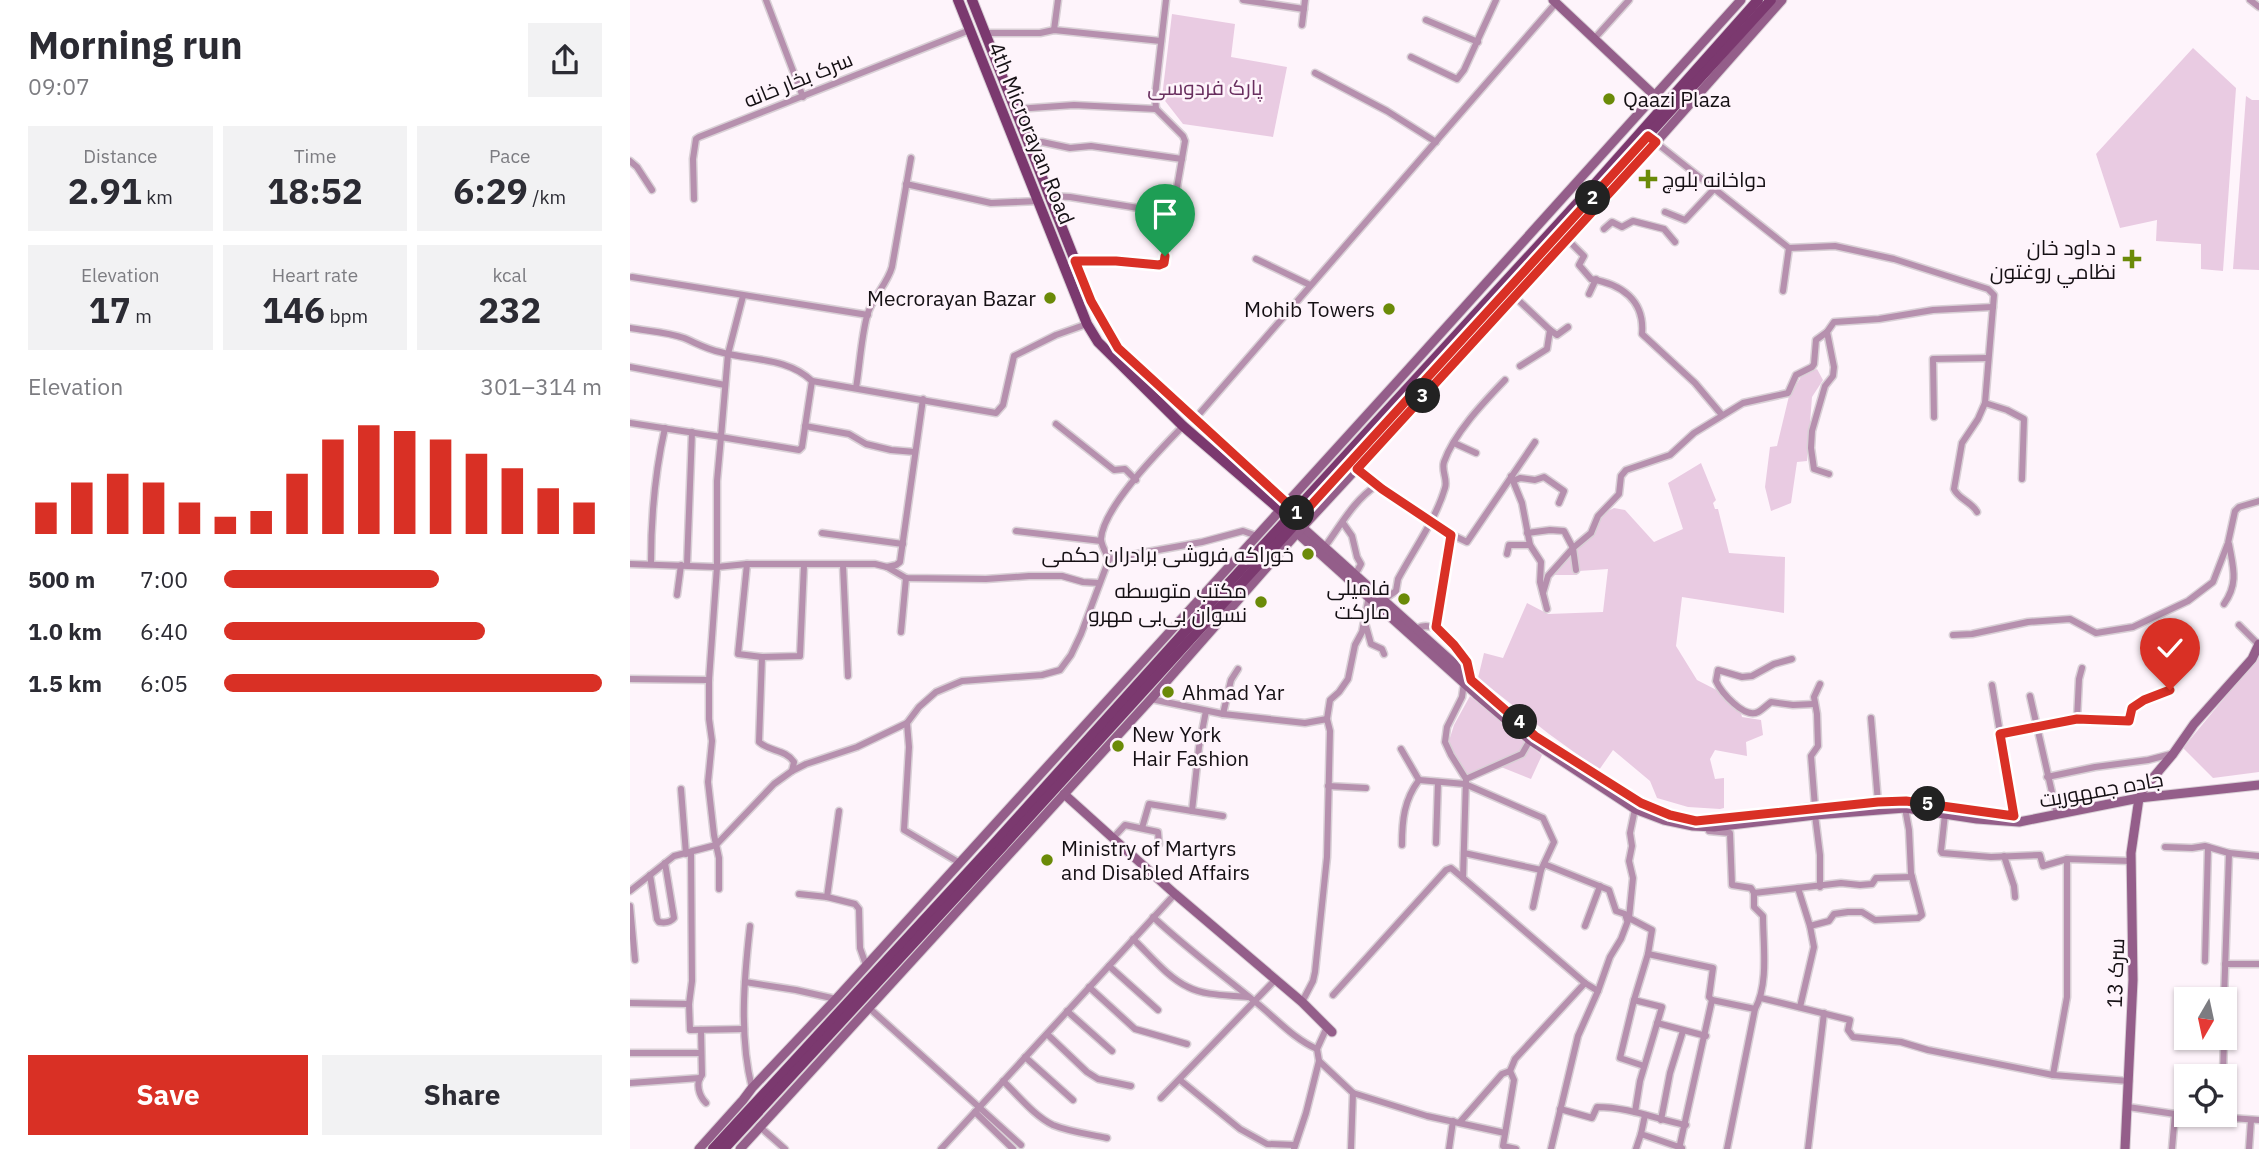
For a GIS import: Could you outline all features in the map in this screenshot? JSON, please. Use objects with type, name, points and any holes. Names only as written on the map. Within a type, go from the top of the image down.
[{"type":"main road","name":"4th Microrayan Road","points":[[958,0],[1087,324],[1098,342],[1194,420],[1293,517]]},
{"type":"main road","name":"4th Microrayan Road","points":[[972,0],[1091,301],[1108,333],[1183,425],[1293,517]]},
{"type":"main road","points":[[724,1149],[1002,847],[1293,517],[1655,96],[1741,0]]},
{"type":"main road","points":[[713,1149],[1293,517],[1758,0]]},
{"type":"main road","points":[[699,1149],[751,1088],[960,863],[1256,536],[1293,517],[1357,469],[1568,240],[1771,0]]},
{"type":"main road","points":[[740,1149],[1151,699],[1293,517],[1782,0]]},
{"type":"main road","points":[[1555,1],[1655,96]]},
{"type":"main road","points":[[1037,197],[1049,193]]},
{"type":"main road","name":"جاده جمهوریت","points":[[1293,517],[1416,629],[1531,740],[1635,809],[1664,820],[1714,827],[1878,802],[1906,801],[2014,816],[2259,779]]},
{"type":"main road","name":"جاده جمهوریت","points":[[1293,517],[1369,596],[1535,736],[1641,803],[1670,815],[1696,821],[1815,811],[1905,808],[2018,822],[2057,811]]},
{"type":"main road","points":[[2140,795],[2194,724],[2252,659],[2259,645]]},
{"type":"main road","name":"جاده جمهوریت","points":[[2140,795],[2259,785]]},
{"type":"main road","points":[[1064,794],[1330,1029]]},
{"type":"main road","name":"سرک 13","points":[[2125,1149],[2134,937],[2131,860],[2140,795]]},
{"type":"street","points":[[766,0],[803,97]]},
{"type":"street","points":[[1054,30],[1058,0]]},
{"type":"street","points":[[1075,261],[1159,265],[1164,263],[1185,139],[1156,109],[1155,96],[1166,0]]},
{"type":"street","points":[[1243,0],[1304,9]]},
{"type":"street","points":[[1302,25],[1305,0]]},
{"type":"street","points":[[1411,57],[1457,79],[1478,42],[1496,0]]},
{"type":"street","points":[[1594,39],[1629,0]]},
{"type":"street","points":[[2250,0],[2259,7]]},
{"type":"street","points":[[1194,420],[1555,1]]},
{"type":"street","points":[[1426,20],[1478,42]]},
{"type":"street","name":"سرک بخار خانه","points":[[694,199],[692,159],[696,139],[970,30]]},
{"type":"street","points":[[984,33],[1040,33],[1054,30],[1161,41]]},
{"type":"street","points":[[1315,73],[1387,111],[1436,142]]},
{"type":"street","points":[[1016,109],[1074,106],[1156,109]]},
{"type":"street","points":[[1652,139],[1789,248],[1835,246],[1894,259],[1989,289],[1994,295],[1984,403],[1978,419],[1962,443],[1954,489],[1955,493],[1977,512]]},
{"type":"street","points":[[1029,143],[1042,142],[1070,148],[1091,146],[1182,159]]},
{"type":"street","points":[[856,388],[867,315],[877,292],[888,280],[892,267],[911,158]]},
{"type":"street","points":[[630,161],[652,190]]},
{"type":"street","points":[[906,184],[990,203],[1037,197]]},
{"type":"street","points":[[1665,212],[1685,220],[1715,188]]},
{"type":"street","points":[[1049,193],[1157,211]]},
{"type":"street","points":[[1664,229],[1676,217]]},
{"type":"street","points":[[1604,229],[1612,222],[1622,227],[1631,221],[1664,229],[1675,242]]},
{"type":"street","points":[[1568,240],[1584,256],[1579,265],[1591,279],[1606,280],[1629,294],[1643,321],[1642,334],[1695,383],[1722,415]]},
{"type":"street","points":[[1783,291],[1789,248]]},
{"type":"street","points":[[1256,259],[1310,285]]},
{"type":"street","points":[[632,277],[867,315]]},
{"type":"street","points":[[1589,294],[1596,279]]},
{"type":"street","points":[[719,889],[719,858],[708,782],[712,741],[709,680],[717,567],[717,481],[728,354],[743,296]]},
{"type":"street","points":[[1515,297],[1557,335],[1568,327]]},
{"type":"street","points":[[1543,593],[1548,576],[1573,548],[1591,533],[1598,516],[1619,494],[1621,475],[1626,470],[1670,455],[1694,433],[1743,404],[1788,393],[1796,375],[1814,364],[1816,340],[1827,332],[1834,322],[1879,319],[1933,310],[1993,307]]},
{"type":"street","points":[[630,328],[682,337],[701,347],[728,354],[781,363],[801,371],[812,381],[996,413],[1003,405],[1014,356],[1056,335],[1087,324]]},
{"type":"street","points":[[1520,366],[1547,349],[1550,330]]},
{"type":"street","points":[[1827,332],[1834,367],[1833,376],[1825,386],[1812,431],[1811,448],[1814,469],[1829,474]]},
{"type":"street","points":[[1934,417],[1933,359],[1988,358]]},
{"type":"street","points":[[630,367],[725,385]]},
{"type":"street","points":[[1383,600],[1396,591],[1398,579],[1446,487],[1444,462],[1454,443],[1480,407],[1505,380]]},
{"type":"street","points":[[630,423],[799,450],[802,447],[812,381]]},
{"type":"street","points":[[887,567],[900,562],[923,399]]},
{"type":"street","points":[[1984,403],[2024,419],[2022,479]]},
{"type":"street","points":[[1056,424],[1114,470],[1125,469],[1136,480]]},
{"type":"street","points":[[630,891],[674,856],[716,845],[774,784],[792,771],[857,747],[906,723],[936,692],[962,681],[1041,676],[1060,670],[1072,655],[1109,559],[1101,541],[1107,519],[1183,425]]},
{"type":"street","points":[[805,426],[849,434],[866,444],[891,450],[915,452]]},
{"type":"street","points":[[651,563],[654,501],[665,428]]},
{"type":"street","points":[[677,595],[684,565],[692,432]]},
{"type":"street","points":[[1357,469],[1451,535],[1468,541],[1535,442]]},
{"type":"street","points":[[1454,443],[1476,453]]},
{"type":"street","points":[[1512,478],[1535,480],[1544,477],[1564,491],[1559,503]]},
{"type":"street","points":[[1512,478],[1522,503],[1530,545],[1541,562],[1540,582],[1547,609]]},
{"type":"street","points":[[1324,548],[1343,523],[1349,509],[1377,485]]},
{"type":"street","points":[[1952,635],[1972,634],[2028,622],[2070,619],[2096,633],[2133,627],[2188,601],[2213,582],[2228,542],[2235,511],[2239,507],[2259,502]]},
{"type":"street","points":[[1343,523],[1352,536],[1361,564],[1355,575]]},
{"type":"street","points":[[1016,531],[1101,541]]},
{"type":"street","points":[[1109,559],[1202,542],[1243,531],[1256,536]]},
{"type":"street","points":[[1527,533],[1564,531],[1573,548],[1576,570]]},
{"type":"street","points":[[822,533],[903,544]]},
{"type":"street","points":[[1436,627],[1451,535]]},
{"type":"street","points":[[2224,604],[2232,589],[2235,569],[2228,542]]},
{"type":"street","points":[[1507,554],[1509,545],[1530,545]]},
{"type":"street","points":[[630,564],[717,567],[875,564],[887,567],[906,578],[1062,576],[1099,583]]},
{"type":"street","points":[[747,565],[738,654],[762,657],[800,656],[804,565]]},
{"type":"street","points":[[842,565],[848,676]]},
{"type":"street","points":[[901,632],[906,578]]},
{"type":"street","points":[[1302,1002],[1315,972],[1327,857],[1330,732],[1327,719],[1330,700],[1348,679],[1369,596]]},
{"type":"street","points":[[1364,616],[1371,644],[1382,649],[1384,654]]},
{"type":"street","points":[[1416,629],[1424,625],[1436,627],[1467,662],[1468,681],[1447,727],[1445,742],[1466,782],[1463,878]]},
{"type":"street","points":[[2239,625],[2259,645]]},
{"type":"street","points":[[762,657],[759,742],[789,754],[794,762],[792,771]]},
{"type":"street","points":[[1792,659],[1774,664],[1752,676],[1742,677],[1718,670],[1716,681],[1741,710],[1748,713],[1758,712],[1771,702],[1814,704]]},
{"type":"street","points":[[2077,719],[2078,679],[2082,668]]},
{"type":"street","points":[[1223,714],[1231,680],[1238,669]]},
{"type":"street","points":[[630,679],[709,680]]},
{"type":"street","points":[[1820,684],[1814,697],[1818,746],[1811,756],[1820,855],[1820,887]]},
{"type":"street","points":[[1992,685],[2014,816]]},
{"type":"street","points":[[2000,734],[2077,719],[2129,721],[2132,708],[2170,690]]},
{"type":"street","points":[[2030,696],[2057,811]]},
{"type":"street","points":[[1151,699],[1223,714],[1305,723],[1327,719]]},
{"type":"street","points":[[1192,811],[1206,711]]},
{"type":"street","points":[[1871,718],[1878,802]]},
{"type":"street","points":[[906,723],[909,747],[904,830],[960,863]]},
{"type":"street","points":[[1466,782],[1522,754],[1531,740]]},
{"type":"street","points":[[1401,749],[1419,780]]},
{"type":"street","points":[[2048,777],[2173,754]]},
{"type":"street","points":[[1419,780],[1466,782],[1542,818],[1554,842],[1542,867],[1532,907]]},
{"type":"street","points":[[1402,845],[1402,821],[1406,804],[1419,780]]},
{"type":"street","points":[[1436,844],[1438,782]]},
{"type":"street","points":[[1328,786],[1366,788]]},
{"type":"street","points":[[681,789],[689,853],[692,981],[690,1030],[744,1030]]},
{"type":"street","points":[[1142,828],[1149,804],[1223,816]]},
{"type":"street","points":[[1810,926],[1829,920],[1835,914],[1848,912],[1862,912],[1875,920],[1918,918],[1922,915],[1912,877],[1905,808]]},
{"type":"street","points":[[1551,1149],[1578,1036],[1628,920],[1633,878],[1629,862],[1632,846],[1630,833],[1635,809]]},
{"type":"street","points":[[827,897],[839,811]]},
{"type":"street","points":[[1945,814],[1942,853],[1991,858],[2040,855],[2043,866],[2067,859],[2131,860]]},
{"type":"street","points":[[1113,838],[1125,825],[1158,832],[1159,844]]},
{"type":"street","points":[[1701,826],[1710,831],[1730,833],[1732,885],[1751,888],[1754,893],[1754,907],[1763,916],[1761,999],[1755,1009],[1727,1149]]},
{"type":"street","points":[[2165,846],[2205,846],[2229,853],[2259,856]]},
{"type":"street","points":[[2205,961],[2208,847]]},
{"type":"street","points":[[1464,853],[1542,867],[1600,886],[1611,893],[1616,911],[1625,914],[1628,920],[1652,930],[1620,1058],[1644,1066]]},
{"type":"street","points":[[2224,987],[2229,853]]},
{"type":"street","points":[[2004,856],[2015,897]]},
{"type":"street","points":[[2053,1075],[2067,997],[2067,859]]},
{"type":"street","points":[[650,875],[657,919],[664,923],[672,921],[674,918],[665,863]]},
{"type":"street","points":[[1333,995],[1446,870],[1451,868],[1585,983],[1598,991]]},
{"type":"street","points":[[1754,893],[1841,883],[1866,886],[1872,884],[1876,878],[1912,877]]},
{"type":"street","points":[[1585,926],[1600,886]]},
{"type":"street","points":[[1798,888],[1814,947],[1800,1007]]},
{"type":"street","points":[[799,894],[855,904],[859,909],[860,948],[866,965]]},
{"type":"street","points":[[942,1149],[1175,894]]},
{"type":"street","points":[[630,906],[635,960]]},
{"type":"street","points":[[1153,917],[1301,1042],[1317,1049]]},
{"type":"street","points":[[750,926],[744,1030],[751,1088]]},
{"type":"street","points":[[1133,939],[1186,986],[1198,991],[1252,999]]},
{"type":"street","points":[[1641,1134],[1681,1149],[1712,1000],[1709,992],[1713,968],[1648,954]]},
{"type":"street","points":[[2225,964],[2259,964]]},
{"type":"street","points":[[1109,966],[1158,1010]]},
{"type":"street","points":[[1161,1098],[1252,999],[1276,979]]},
{"type":"street","points":[[745,982],[835,999]]},
{"type":"street","points":[[1516,1149],[1502,1148],[1514,1080],[1510,1071],[1515,1059],[1585,983]]},
{"type":"street","points":[[1089,987],[1135,1030],[1187,1044]]},
{"type":"street","points":[[1761,999],[1850,1020],[1848,1030],[1853,1037],[1901,1042],[2053,1075],[2129,1081]]},
{"type":"street","points":[[1634,1000],[1662,1007],[1644,1066],[1635,1112]]},
{"type":"street","points":[[1712,1000],[1755,1009]]},
{"type":"street","points":[[630,1003],[689,1004]]},
{"type":"street","points":[[868,1007],[977,1110],[1013,1149]]},
{"type":"street","points":[[1067,1011],[1112,1051]]},
{"type":"street","points":[[1808,1149],[1824,1013]]},
{"type":"street","points":[[1657,1023],[1706,1036]]},
{"type":"street","points":[[1180,1080],[1240,1129],[1267,1144],[1294,1147],[1319,1061],[1317,1049],[1330,1029]]},
{"type":"street","points":[[701,1030],[700,1097],[706,1103]]},
{"type":"street","points":[[1661,1120],[1670,1073],[1684,1031]]},
{"type":"street","points":[[1047,1034],[1098,1079],[1131,1086]]},
{"type":"street","points":[[630,1053],[701,1053]]},
{"type":"street","points":[[1025,1057],[1073,1100]]},
{"type":"street","points":[[1319,1061],[1353,1093],[1427,1116],[1505,1133]]},
{"type":"street","points":[[1449,1149],[1457,1122],[1502,1074],[1510,1071]]},
{"type":"street","points":[[630,1083],[699,1078]]},
{"type":"street","points":[[1003,1081],[1052,1124],[1107,1138]]},
{"type":"street","points":[[1351,1149],[1353,1093]]},
{"type":"street","points":[[1560,1109],[1592,1118],[1597,1107],[1635,1112],[1686,1125]]},
{"type":"street","points":[[2128,1107],[2174,1114]]},
{"type":"street","points":[[977,1110],[1021,1145]]},
{"type":"street","points":[[2249,1149],[2259,1113]]},
{"type":"street","points":[[1636,1149],[1645,1115]]},
{"type":"street","points":[[2237,1118],[2256,1120]]},
{"type":"street","points":[[760,1126],[785,1149]]},
{"type":"street","points":[[2172,1149],[2174,1126]]},
{"type":"green space","name":"پارک فردوسی","points":[[1172,14],[1235,24],[1231,57],[1287,67],[1273,137],[1183,124],[1162,97]]},
{"type":"green space","points":[[2193,48],[2236,88],[2223,271],[2201,269],[2201,244],[2156,241],[2157,220],[2120,228],[2096,154]]},
{"type":"green space","points":[[2246,96],[2259,100],[2259,270],[2233,269]]},
{"type":"green space","points":[[1817,369],[1823,380],[1812,397],[1807,461],[1797,462],[1791,503],[1771,511],[1765,487],[1770,447],[1777,446],[1789,396],[1801,377]]},
{"type":"green space","points":[[1701,463],[1716,500],[1713,503],[1715,509],[1718,509],[1729,553],[1785,557],[1784,613],[1682,597],[1676,646],[1697,680],[1738,701],[1742,717],[1761,720],[1763,735],[1746,742],[1747,756],[1715,750],[1710,759],[1715,779],[1724,778],[1724,808],[1720,809],[1688,807],[1657,798],[1650,781],[1613,750],[1599,770],[1478,678],[1484,653],[1503,658],[1527,603],[1548,614],[1603,612],[1608,569],[1579,571],[1577,575],[1550,575],[1549,568],[1580,546],[1594,518],[1614,508],[1625,510],[1654,542],[1683,529],[1668,483]]},
{"type":"green space","points":[[2259,656],[2259,772],[2213,778],[2183,748]]},
{"type":"green space","points":[[1470,696],[1542,755],[1531,779],[1501,767],[1466,778],[1448,744],[1454,725]]},
{"type":"place","name":"Qaazi Plaza","points":[[1609,99]]},
{"type":"place","name":"دواخانه بلوچ","points":[[1648,179]]},
{"type":"place","name":"د داود خان نظامي روغتون","points":[[2132,259]]},
{"type":"place","name":"Mecrorayan Bazar","points":[[1050,298]]},
{"type":"place","name":"Mohib Towers","points":[[1389,309]]},
{"type":"place","name":"خوراکه فروشی برادران حکمی","points":[[1308,554]]},
{"type":"place","name":"فامیلی مارکت","points":[[1404,599]]},
{"type":"place","name":"مکتب متوسطه نسوان بی‌بی مهرو","points":[[1261,602]]},
{"type":"place","name":"Ahmad Yar","points":[[1168,692]]},
{"type":"place","name":"New York Hair Fashion","points":[[1118,746]]},
{"type":"place","name":"Ministry of Martyrs and Disabled Affairs","points":[[1047,860]]},
{"type":"route","points":[[1165,256],[1164,263],[1159,265],[1075,261],[1091,301],[1118,348],[1301,516],[1648,136],[1656,142],[1357,469],[1451,535],[1436,627],[1467,662],[1471,680],[1535,736],[1641,803],[1670,815],[1696,821],[1815,807],[1906,801],[2014,816],[2000,734],[2077,719],[2129,721],[2132,708],[2170,690]]}]
